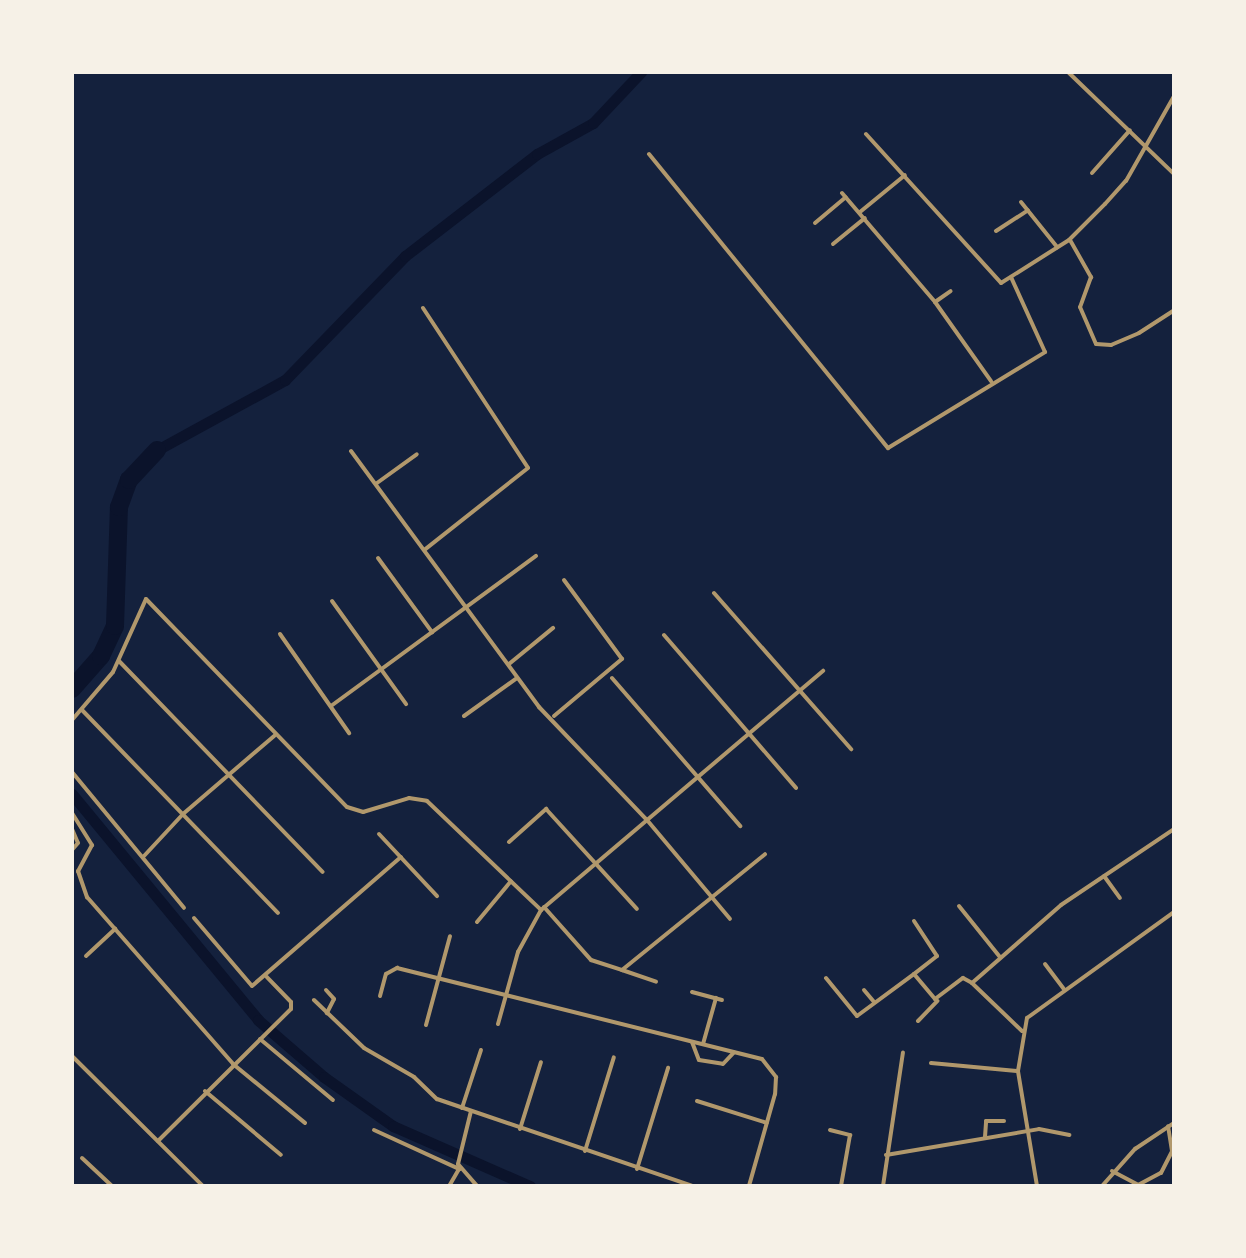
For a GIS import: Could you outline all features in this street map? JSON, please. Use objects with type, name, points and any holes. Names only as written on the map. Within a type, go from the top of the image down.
[{"type":"street","points":[[1068,72],[1174,174]]},
{"type":"street","points":[[866,134],[997,282],[1011,277],[1069,240],[1126,181],[1174,96]]},
{"type":"street","points":[[1092,173],[1130,130]]},
{"type":"street","points":[[649,154],[888,448],[991,381],[1045,352],[1011,277]]},
{"type":"street","points":[[860,212],[905,175]]},
{"type":"street","points":[[815,223],[844,195],[935,302],[991,381]]},
{"type":"street","points":[[1021,202],[1058,248]]},
{"type":"street","points":[[996,231],[1028,210]]},
{"type":"street","points":[[833,244],[865,218]]},
{"type":"street","points":[[1069,240],[1091,277],[1080,307],[1096,344],[1104,347],[1139,333],[1173,311]]},
{"type":"street","points":[[935,302],[951,291]]},
{"type":"street","points":[[423,308],[528,468],[424,550]]},
{"type":"street","points":[[351,451],[539,707],[554,716],[730,919]]},
{"type":"street","points":[[377,483],[417,454]]},
{"type":"street","points":[[331,706],[536,556]]},
{"type":"street","points":[[378,558],[432,632]]},
{"type":"street","points":[[554,716],[622,659],[564,580]]},
{"type":"street","points":[[714,593],[851,749]]},
{"type":"street","points":[[72,720],[119,661],[146,599],[347,807],[363,812],[409,798],[427,801],[543,909],[591,960],[656,982]]},
{"type":"street","points":[[332,601],[406,704]]},
{"type":"street","points":[[509,664],[553,628]]},
{"type":"street","points":[[280,634],[349,733]]},
{"type":"street","points":[[664,635],[796,788]]},
{"type":"street","points":[[119,661],[323,872]]},
{"type":"street","points":[[498,1024],[518,952],[543,909],[823,671]]},
{"type":"street","points":[[464,716],[518,677]]},
{"type":"street","points":[[612,678],[740,826]]},
{"type":"street","points":[[82,710],[278,913]]},
{"type":"street","points":[[144,856],[183,814],[275,735]]},
{"type":"street","points":[[72,772],[184,908]]},
{"type":"street","points":[[509,842],[546,809],[637,909]]},
{"type":"street","points":[[72,813],[92,845],[83,857],[79,884],[233,1064],[305,1123]]},
{"type":"street","points":[[72,829],[78,843],[72,850]]},
{"type":"street","points":[[972,983],[1000,957],[1104,876],[1174,829]]},
{"type":"street","points":[[379,834],[437,896]]},
{"type":"street","points":[[622,970],[765,854]]},
{"type":"street","points":[[194,918],[249,986],[267,977],[401,857]]},
{"type":"street","points":[[1104,876],[1120,898]]},
{"type":"street","points":[[477,922],[511,881]]},
{"type":"street","points":[[959,906],[1000,957]]},
{"type":"street","points":[[1037,1186],[1018,1071],[1022,1031],[1027,1018],[1174,912]]},
{"type":"street","points":[[826,978],[855,1016],[937,956],[914,921]]},
{"type":"street","points":[[86,956],[115,929]]},
{"type":"street","points":[[426,1025],[450,936]]},
{"type":"street","points":[[1045,964],[1064,989]]},
{"type":"street","points":[[380,996],[390,969],[439,978],[703,1044],[771,1065],[775,1094],[749,1186]]},
{"type":"street","points":[[914,974],[937,1001]]},
{"type":"street","points":[[158,1141],[292,1005],[267,977]]},
{"type":"street","points":[[918,1021],[963,978],[1022,1031]]},
{"type":"street","points":[[326,990],[334,999],[327,1013]]},
{"type":"street","points":[[864,990],[874,1002]]},
{"type":"street","points":[[692,992],[722,1000]]},
{"type":"street","points":[[703,1044],[716,998]]},
{"type":"street","points":[[314,1000],[364,1048],[414,1077],[422,1090],[462,1108],[584,1152],[692,1186]]},
{"type":"street","points":[[260,1039],[333,1100]]},
{"type":"street","points":[[692,1042],[699,1060],[723,1064],[734,1052]]},
{"type":"street","points":[[462,1108],[481,1050]]},
{"type":"street","points":[[883,1186],[903,1052]]},
{"type":"street","points":[[72,1056],[203,1186]]},
{"type":"street","points":[[584,1152],[614,1057]]},
{"type":"street","points":[[520,1129],[541,1062]]},
{"type":"street","points":[[931,1063],[1018,1071]]},
{"type":"street","points":[[637,1170],[668,1068]]},
{"type":"street","points":[[205,1091],[281,1155]]},
{"type":"street","points":[[697,1101],[767,1123]]},
{"type":"street","points":[[449,1186],[459,1169],[471,1111]]},
{"type":"street","points":[[985,1138],[986,1121],[1004,1121]]},
{"type":"street","points":[[1102,1186],[1112,1171],[1171,1124]]},
{"type":"street","points":[[1112,1171],[1130,1184],[1161,1173],[1172,1151],[1171,1124]]},
{"type":"street","points":[[374,1130],[459,1169],[477,1186]]},
{"type":"street","points":[[830,1130],[850,1135],[841,1186]]},
{"type":"street","points":[[886,1155],[1026,1132],[1069,1135]]},
{"type":"street","points":[[82,1158],[112,1186]]},
{"type":"waterway","points":[[157,450],[285,380],[405,256],[537,154],[593,123],[641,72]]},
{"type":"waterway","points":[[72,689],[101,656],[115,626],[119,507],[129,480],[157,450]]},
{"type":"waterway","points":[[72,794],[258,1020],[324,1077],[393,1126],[530,1186]]}]
